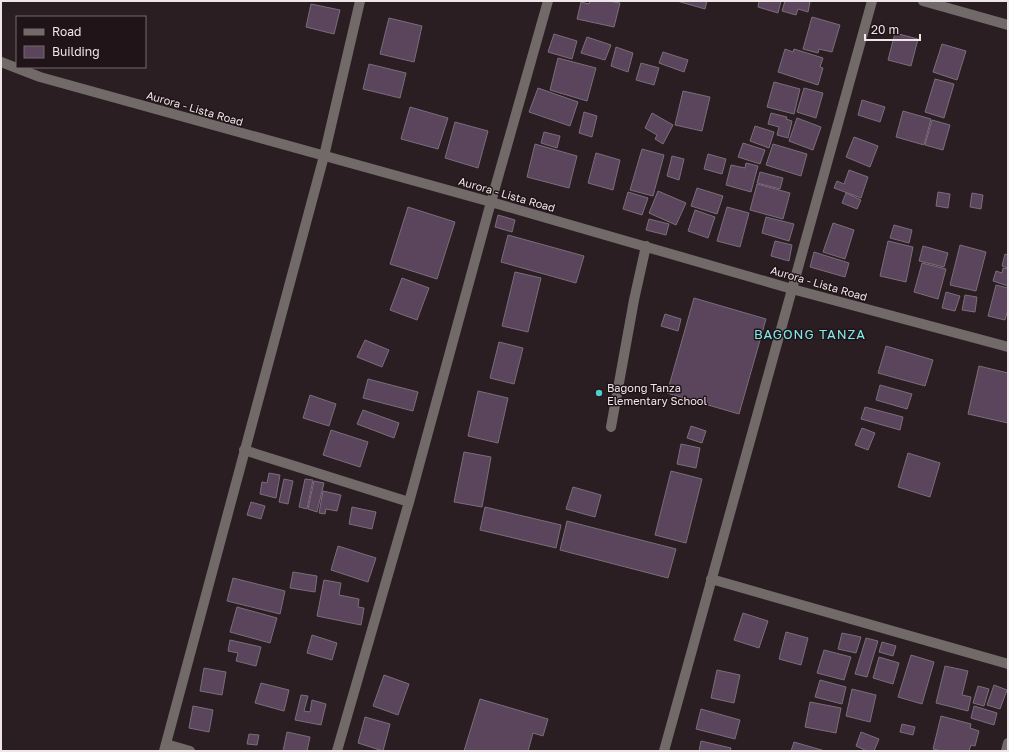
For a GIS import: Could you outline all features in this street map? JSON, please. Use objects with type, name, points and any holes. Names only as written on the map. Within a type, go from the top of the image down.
[{"type":"street","points":[[190,751],[165,747],[324,156],[360,1]]},
{"type":"street","points":[[337,751],[409,502],[548,1]]},
{"type":"street","points":[[664,751],[872,1]]},
{"type":"street","points":[[923,1],[1008,24]]},
{"type":"street","name":"Aurora - Lista Road","points":[[1,62],[16,68]]},
{"type":"street","name":"Aurora - Lista Road","points":[[17,68],[40,77],[491,202],[792,289],[1008,348]]},
{"type":"street","points":[[611,427],[634,300],[646,246]]},
{"type":"street","points":[[244,450],[409,502]]},
{"type":"street","points":[[711,580],[1008,664]]},
{"type":"street","points":[[1006,751],[1008,743]]},
{"type":"building","points":[[590,1],[609,1],[620,3],[614,27],[577,19],[581,2],[589,4]]},
{"type":"building","points":[[677,1],[707,1],[705,9]]},
{"type":"building","points":[[759,1],[781,1],[778,13],[758,7]]},
{"type":"building","points":[[785,1],[810,2],[808,12],[798,9],[796,15],[782,11]]},
{"type":"building","points":[[311,4],[340,10],[334,34],[306,27]]},
{"type":"building","points":[[812,17],[840,25],[832,52],[819,49],[818,53],[803,49]]},
{"type":"building","points":[[389,18],[422,26],[414,62],[380,54]]},
{"type":"building","points":[[895,33],[918,39],[911,66],[888,60]]},
{"type":"building","points":[[554,34],[577,41],[572,59],[548,52]]},
{"type":"building","points":[[587,37],[611,45],[605,60],[581,53]]},
{"type":"building","points":[[942,44],[966,51],[957,80],[933,72]]},
{"type":"building","points":[[616,47],[633,53],[628,72],[611,66]]},
{"type":"building","points":[[785,49],[793,52],[794,49],[823,58],[820,67],[823,68],[818,85],[778,72]]},
{"type":"building","points":[[663,52],[688,60],[684,72],[659,63]]},
{"type":"building","points":[[558,58],[596,68],[587,101],[550,90]]},
{"type":"building","points":[[641,63],[659,68],[654,85],[636,80]]},
{"type":"building","points":[[369,64],[406,73],[400,98],[363,89]]},
{"type":"building","points":[[935,79],[954,84],[944,118],[925,112]]},
{"type":"building","points":[[774,82],[800,89],[794,114],[767,107]]},
{"type":"building","points":[[538,88],[578,102],[570,126],[529,112]]},
{"type":"building","points":[[804,88],[823,93],[816,118],[797,112]]},
{"type":"building","points":[[683,91],[710,97],[702,131],[675,125]]},
{"type":"building","points":[[862,100],[885,107],[880,122],[858,115]]},
{"type":"building","points":[[410,107],[448,118],[438,149],[401,139]]},
{"type":"building","points":[[903,111],[931,119],[924,145],[896,137]]},
{"type":"building","points":[[584,112],[597,116],[592,137],[579,133]]},
{"type":"building","points":[[652,113],[673,125],[663,144],[655,139],[657,135],[645,128]]},
{"type":"building","points":[[771,113],[787,117],[786,119],[792,121],[788,138],[777,135],[779,127],[768,124]]},
{"type":"building","points":[[797,118],[821,127],[813,150],[789,141]]},
{"type":"building","points":[[932,120],[950,125],[943,150],[925,145]]},
{"type":"building","points":[[455,122],[488,131],[478,168],[445,158]]},
{"type":"building","points":[[755,126],[774,132],[769,148],[750,141]]},
{"type":"building","points":[[544,132],[560,136],[557,148],[541,143]]},
{"type":"building","points":[[854,137],[878,146],[870,167],[846,157]]},
{"type":"building","points":[[743,143],[765,150],[760,164],[738,157]]},
{"type":"building","points":[[535,144],[577,156],[569,188],[527,177]]},
{"type":"building","points":[[773,144],[807,154],[801,176],[766,165]]},
{"type":"building","points":[[642,149],[664,155],[653,196],[630,190]]},
{"type":"building","points":[[596,153],[620,160],[613,190],[588,183]]},
{"type":"building","points":[[708,154],[726,159],[722,174],[704,169]]},
{"type":"building","points":[[672,156],[684,159],[679,180],[667,176]]},
{"type":"building","points":[[746,163],[758,166],[751,192],[726,185],[731,165],[745,168]]},
{"type":"building","points":[[849,170],[868,177],[861,198],[834,188],[837,181],[844,184]]},
{"type":"building","points":[[760,172],[783,178],[780,189],[757,183]]},
{"type":"building","points":[[757,184],[790,193],[783,219],[750,210]]},
{"type":"building","points":[[697,188],[723,196],[717,214],[691,206]]},
{"type":"building","points":[[658,191],[686,203],[676,225],[649,213]]},
{"type":"building","points":[[628,192],[648,198],[642,215],[623,209]]},
{"type":"building","points":[[938,192],[950,194],[948,208],[936,206]]},
{"type":"building","points":[[846,193],[861,200],[857,209],[842,203]]},
{"type":"building","points":[[972,193],[983,195],[981,209],[970,207]]},
{"type":"building","points":[[408,207],[455,222],[437,279],[390,264]]},
{"type":"building","points":[[727,207],[749,213],[740,247],[717,241]]},
{"type":"building","points":[[695,210],[715,217],[708,238],[688,231]]},
{"type":"building","points":[[498,215],[515,220],[512,232],[495,227]]},
{"type":"building","points":[[766,217],[794,224],[789,241],[762,233]]},
{"type":"building","points":[[649,219],[669,224],[666,235],[646,230]]},
{"type":"building","points":[[833,223],[854,230],[845,259],[823,252]]},
{"type":"building","points":[[894,225],[912,230],[909,243],[890,238]]},
{"type":"building","points":[[508,235],[584,256],[576,283],[501,262]]},
{"type":"building","points":[[775,241],[792,245],[789,261],[771,256]]},
{"type":"building","points":[[888,241],[913,247],[906,282],[880,276]]},
{"type":"building","points":[[960,245],[986,252],[976,291],[950,285]]},
{"type":"building","points":[[923,246],[948,253],[944,267],[919,261]]},
{"type":"building","points":[[814,252],[849,263],[845,277],[810,267]]},
{"type":"building","points":[[1005,254],[1008,255],[1008,268],[1002,266]]},
{"type":"building","points":[[922,263],[946,269],[938,299],[914,292]]},
{"type":"building","points":[[1003,268],[1008,269],[1008,286],[993,281],[996,271],[1002,273]]},
{"type":"building","points":[[515,272],[541,278],[528,332],[502,326]]},
{"type":"building","points":[[402,278],[429,288],[417,320],[390,310]]},
{"type":"building","points":[[996,285],[1008,288],[1008,309],[1005,320],[988,316]]},
{"type":"building","points":[[946,292],[960,296],[955,311],[942,308]]},
{"type":"building","points":[[965,295],[977,297],[975,312],[962,310]]},
{"type":"building","points":[[694,298],[766,319],[739,414],[667,393]]},
{"type":"building","points":[[665,314],[681,319],[678,331],[661,326]]},
{"type":"building","points":[[365,340],[389,350],[382,367],[357,357]]},
{"type":"building","points":[[499,342],[523,348],[514,384],[490,378]]},
{"type":"building","points":[[886,346],[933,360],[925,386],[878,373]]},
{"type":"building","points":[[979,366],[1008,373],[1008,423],[968,414]]},
{"type":"building","points":[[368,379],[418,392],[413,411],[363,398]]},
{"type":"building","points":[[880,385],[912,394],[907,409],[876,400]]},
{"type":"building","points":[[478,391],[508,398],[498,443],[468,436]]},
{"type":"building","points":[[310,395],[336,404],[329,426],[303,418]]},
{"type":"building","points":[[865,407],[903,417],[900,430],[861,419]]},
{"type":"building","points":[[363,410],[399,423],[394,438],[357,424]]},
{"type":"building","points":[[691,426],[706,431],[702,443],[687,438]]},
{"type":"building","points":[[862,428],[875,433],[868,450],[855,445]]},
{"type":"building","points":[[331,430],[368,442],[360,467],[323,455]]},
{"type":"building","points":[[681,444],[700,448],[696,468],[677,464]]},
{"type":"building","points":[[464,452],[491,457],[482,507],[454,502]]},
{"type":"building","points":[[908,453],[940,463],[930,497],[898,487]]},
{"type":"building","points":[[671,471],[702,479],[686,543],[655,535]]},
{"type":"building","points":[[269,473],[280,475],[276,498],[260,494],[262,482],[267,483]]},
{"type":"building","points":[[284,479],[293,481],[288,504],[279,502]]},
{"type":"building","points":[[305,479],[313,480],[307,509],[299,507]]},
{"type":"building","points":[[314,481],[324,483],[317,512],[308,509]]},
{"type":"building","points":[[573,487],[601,495],[595,517],[566,509]]},
{"type":"building","points":[[323,491],[341,495],[337,511],[326,509],[325,514],[319,513]]},
{"type":"building","points":[[251,502],[265,506],[261,519],[247,515]]},
{"type":"building","points":[[352,507],[376,512],[372,529],[349,524]]},
{"type":"building","points":[[485,507],[561,525],[556,548],[480,530]]},
{"type":"building","points":[[567,521],[676,549],[668,578],[560,550]]},
{"type":"building","points":[[338,546],[376,558],[368,582],[331,570]]},
{"type":"building","points":[[293,572],[317,576],[315,592],[290,588]]},
{"type":"building","points":[[233,578],[285,591],[280,614],[227,601]]},
{"type":"building","points":[[324,580],[341,583],[339,595],[359,599],[358,607],[364,608],[361,625],[317,616]]},
{"type":"building","points":[[237,607],[277,618],[270,643],[230,632]]},
{"type":"building","points":[[743,613],[768,621],[759,648],[734,640]]},
{"type":"building","points":[[786,632],[808,638],[801,665],[779,659]]},
{"type":"building","points":[[842,633],[861,637],[856,653],[838,649]]},
{"type":"building","points":[[312,635],[337,643],[332,660],[307,653]]},
{"type":"building","points":[[866,638],[878,641],[867,677],[855,674]]},
{"type":"building","points":[[230,640],[261,647],[256,666],[236,661],[238,653],[228,651]]},
{"type":"building","points":[[882,642],[896,646],[893,656],[879,652]]},
{"type":"building","points":[[824,650],[851,657],[844,680],[817,673]]},
{"type":"building","points":[[911,655],[934,662],[922,704],[898,697]]},
{"type":"building","points":[[879,657],[899,663],[893,684],[873,678]]},
{"type":"building","points":[[945,666],[968,671],[962,695],[971,697],[968,711],[936,703]]},
{"type":"building","points":[[204,668],[226,672],[222,695],[200,691]]},
{"type":"building","points":[[717,670],[740,675],[734,703],[711,698]]},
{"type":"building","points":[[384,675],[409,684],[398,715],[373,706]]},
{"type":"building","points":[[820,680],[846,687],[842,704],[815,697]]},
{"type":"building","points":[[261,683],[289,690],[284,711],[255,703]]},
{"type":"building","points":[[994,685],[1007,690],[1000,709],[987,705]]},
{"type":"building","points":[[978,686],[989,689],[984,706],[973,703]]},
{"type":"building","points":[[852,689],[876,695],[870,722],[846,716]]},
{"type":"building","points":[[301,695],[308,696],[304,711],[310,712],[312,700],[326,704],[321,725],[295,720]]},
{"type":"building","points":[[480,699],[548,719],[543,736],[533,733],[528,751],[464,751]]},
{"type":"building","points":[[810,702],[841,708],[836,733],[805,727]]},
{"type":"building","points":[[193,706],[213,710],[209,732],[189,728]]},
{"type":"building","points":[[974,706],[997,713],[994,725],[971,718]]},
{"type":"building","points":[[701,709],[740,720],[735,739],[696,729]]},
{"type":"building","points":[[941,716],[971,724],[970,728],[979,731],[975,746],[971,745],[969,751],[942,751],[933,749]]},
{"type":"building","points":[[365,717],[390,724],[383,751],[358,743]]},
{"type":"building","points":[[902,724],[915,727],[913,735],[900,732]]},
{"type":"building","points":[[287,732],[310,737],[307,751],[283,751]]},
{"type":"building","points":[[861,732],[879,739],[874,751],[867,751],[856,746]]},
{"type":"building","points":[[249,734],[259,735],[257,745],[247,744]]},
{"type":"building","points":[[701,741],[731,748],[730,751],[699,751]]},
{"type":"building","points":[[794,742],[825,751],[791,751]]},
{"type":"place","name":"Bagong Tanza Elementary School","points":[[599,393]]},
{"type":"district","name":"BAGONG TANZA","points":[[810,334]]}]
